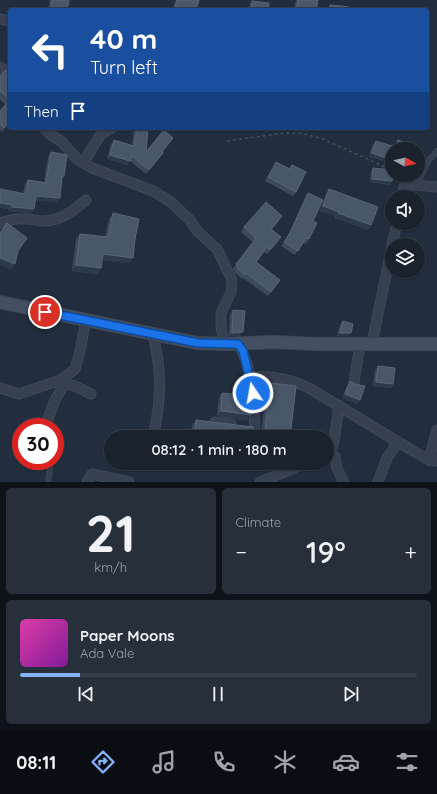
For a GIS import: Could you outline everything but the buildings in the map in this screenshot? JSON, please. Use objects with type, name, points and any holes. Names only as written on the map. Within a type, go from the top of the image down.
[{"type":"street","points":[[46,130],[61,141],[78,160],[83,163],[92,168],[153,191],[171,202],[190,220],[197,231],[217,249],[232,280],[231,292],[221,314],[221,328],[225,344]]},
{"type":"street","points":[[83,163],[101,134],[108,130]]},
{"type":"street","points":[[404,190],[405,184],[437,187]]},
{"type":"street","points":[[0,223],[9,220],[27,219],[43,221],[62,217],[70,213],[86,200]]},
{"type":"street","points":[[354,382],[366,344],[385,272]]},
{"type":"street","points":[[0,302],[198,343],[238,344],[274,342],[315,344],[437,344]]},
{"type":"street","points":[[0,388],[19,394],[62,379],[75,369],[86,320]]},
{"type":"street","points":[[153,334],[160,371],[161,387],[154,430]]},
{"type":"street","points":[[215,422],[248,429],[253,393],[243,351],[238,344]]},
{"type":"street","points":[[250,377],[278,377],[309,388],[398,442],[433,460],[437,430]]},
{"type":"street","points":[[62,379],[64,383],[77,387],[91,394]]},
{"type":"street","points":[[48,418],[55,400],[61,390],[62,379]]},
{"type":"street","points":[[334,441],[339,405]]},
{"type":"street","points":[[378,482],[387,458],[398,442]]},
{"type":"street","points":[[334,456],[336,468],[343,481]]},
{"type":"street","points":[[260,482],[290,470]]},
{"type":"street","points":[[86,482],[92,474],[129,482]]},
{"type":"lane","points":[[416,185],[429,160],[437,151]]},
{"type":"lane","points":[[48,482],[50,470]]},
{"type":"path","points":[[227,141],[285,133],[301,133],[323,139],[385,167]]},
{"type":"route","points":[[45,312],[198,343],[238,344],[243,351],[253,393]]}]
